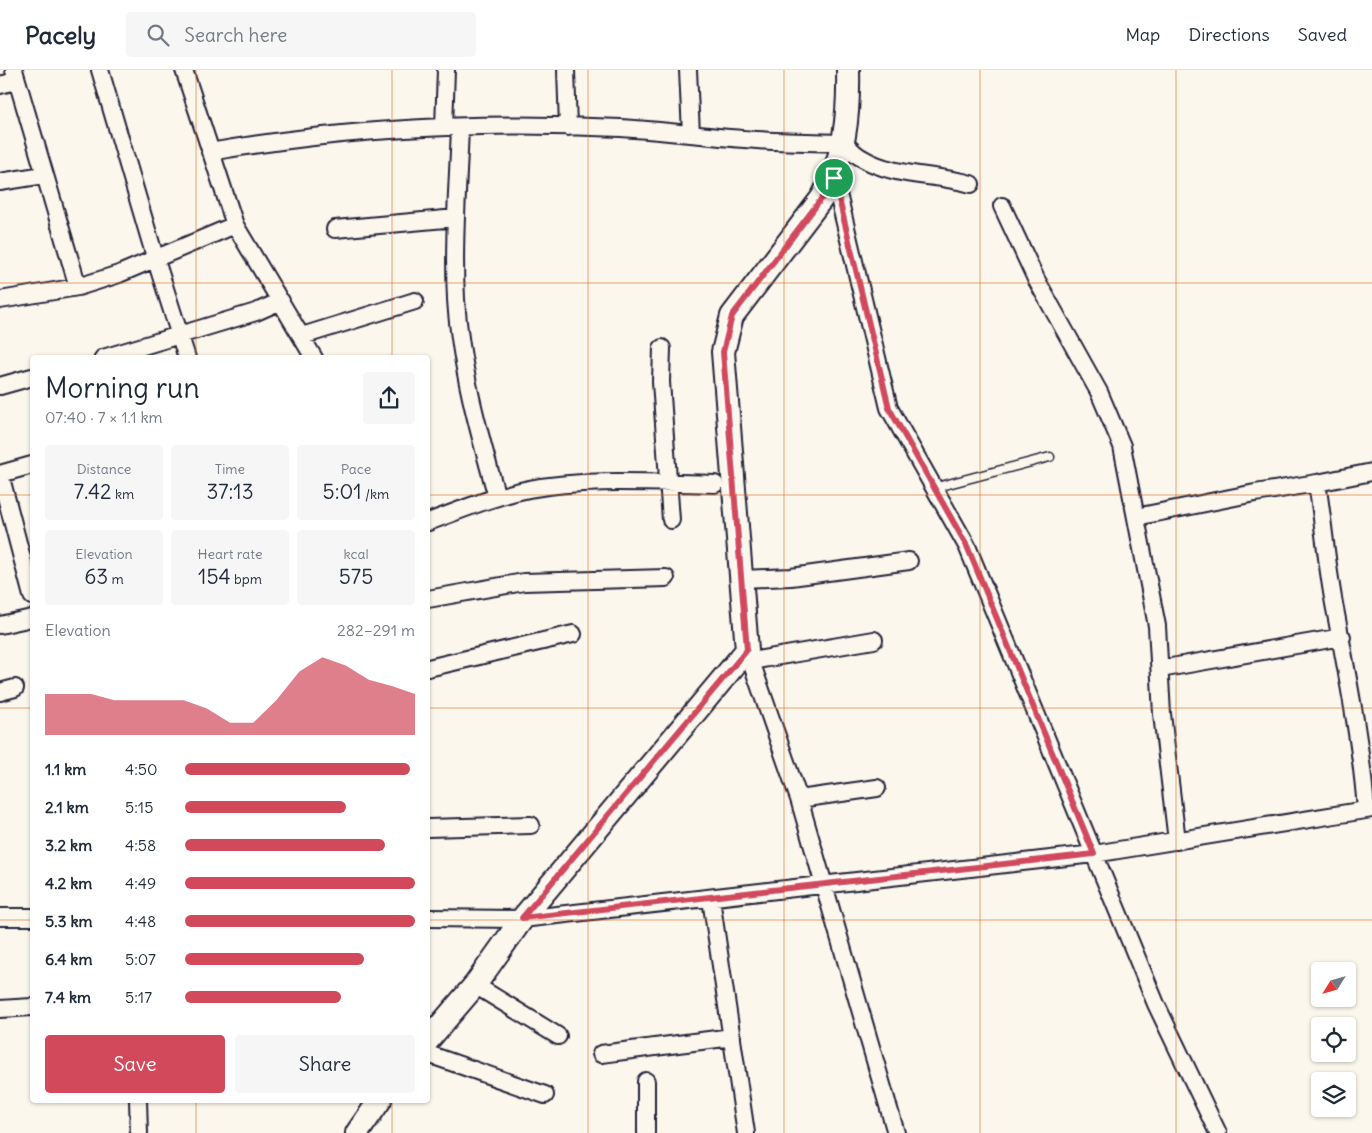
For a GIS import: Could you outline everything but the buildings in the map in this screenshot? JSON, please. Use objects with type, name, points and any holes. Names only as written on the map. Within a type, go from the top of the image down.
[{"type":"street","points":[[100,70],[155,258],[187,355]]},
{"type":"street","points":[[184,70],[236,225],[312,355]]},
{"type":"street","points":[[446,70],[452,127],[456,218],[456,299],[462,344],[478,429],[497,497]]},
{"type":"street","points":[[566,70],[568,127]]},
{"type":"street","points":[[688,70],[691,134]]},
{"type":"street","points":[[848,70],[844,143],[834,178],[822,198],[732,316],[723,352],[749,655],[799,799],[896,1133]]},
{"type":"street","points":[[10,79],[44,175],[78,287]]},
{"type":"street","points":[[210,152],[250,145],[331,136],[452,127],[622,128],[759,140],[844,143],[860,158],[875,165],[947,177],[971,184]]},
{"type":"street","points":[[0,182],[44,175]]},
{"type":"street","points":[[834,178],[889,408],[967,546],[1156,1004],[1218,1133]]},
{"type":"street","points":[[1002,206],[1036,279],[1099,392],[1122,446],[1157,626],[1162,714],[1176,841]]},
{"type":"street","points":[[335,230],[456,218]]},
{"type":"street","points":[[0,300],[78,287],[119,274],[236,225]]},
{"type":"street","points":[[113,355],[256,312],[281,301]]},
{"type":"street","points":[[302,336],[415,301]]},
{"type":"street","points":[[662,348],[661,382],[671,520]]},
{"type":"street","points":[[0,386],[30,378]]},
{"type":"street","points":[[30,466],[0,474],[30,588]]},
{"type":"street","points":[[1136,517],[1372,472]]},
{"type":"street","points":[[430,521],[497,497],[530,489],[593,483],[715,484]]},
{"type":"street","points":[[430,918],[522,918],[711,899],[825,884],[1094,854],[1369,809],[1342,637],[1336,614],[1317,483]]},
{"type":"street","points":[[742,579],[791,577],[909,561]]},
{"type":"street","points":[[430,599],[524,582],[666,578]]},
{"type":"street","points":[[0,625],[30,618]]},
{"type":"street","points":[[430,668],[574,634]]},
{"type":"street","points":[[1160,669],[1342,637]]},
{"type":"street","points":[[430,1038],[475,985],[522,918],[749,655],[874,640]]},
{"type":"street","points":[[799,799],[877,788]]},
{"type":"street","points":[[430,828],[531,825]]},
{"type":"street","points":[[711,899],[746,1133]]},
{"type":"street","points":[[0,917],[30,917]]},
{"type":"street","points":[[475,985],[558,1036]]},
{"type":"street","points":[[0,1009],[30,1007]]},
{"type":"street","points":[[601,1054],[732,1037]]},
{"type":"street","points":[[430,1055],[545,1095]]},
{"type":"street","points":[[646,1081],[646,1133]]},
{"type":"street","points":[[138,1103],[139,1133]]},
{"type":"street","points":[[357,1133],[378,1103]]},
{"type":"lane","points":[[933,488],[1050,457]]},
{"type":"route","points":[[834,178],[889,408],[967,546],[1094,854],[825,884],[711,899],[522,918],[747,650],[723,352],[732,316],[822,198],[834,178]]}]
